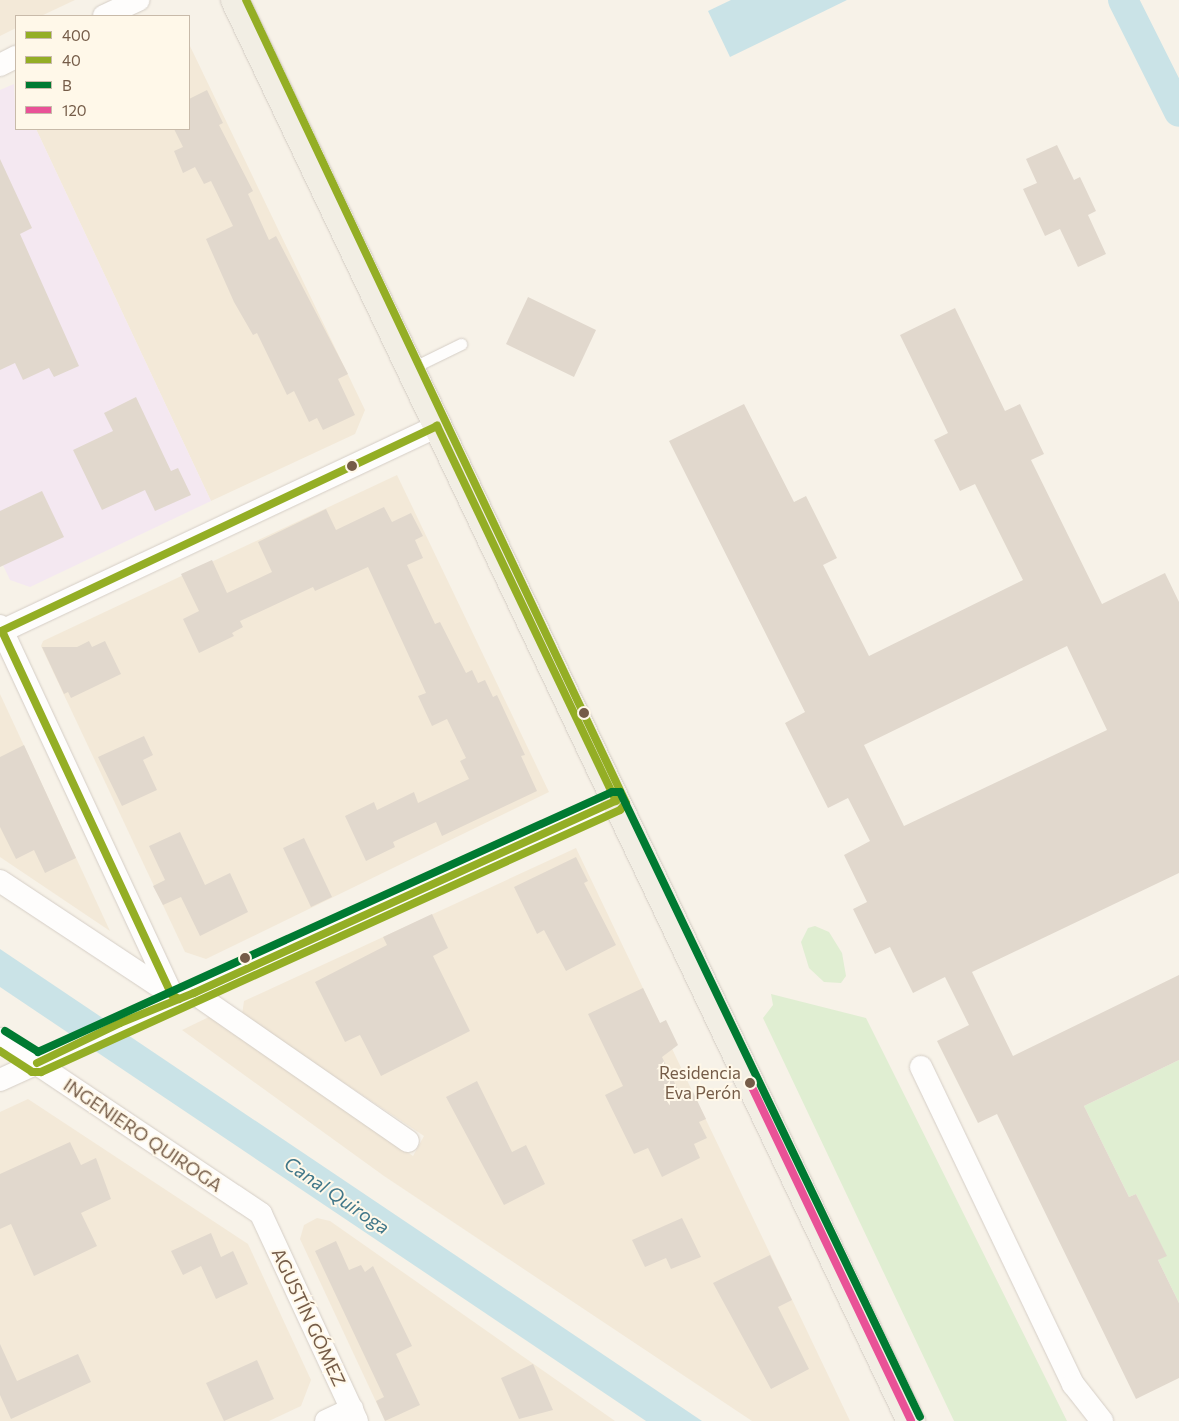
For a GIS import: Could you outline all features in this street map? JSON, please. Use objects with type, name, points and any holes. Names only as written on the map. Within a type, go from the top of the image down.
[{"type":"main road","points":[[235,0],[911,1421]]},
{"type":"street","points":[[106,15],[139,0]]},
{"type":"street","points":[[0,65],[15,58]]},
{"type":"street","points":[[182,996],[1,628],[437,426]]},
{"type":"street","points":[[0,1080],[78,1043],[616,801]]},
{"type":"street","points":[[0,881],[408,1141]]},
{"type":"street","name":"INGENIERO QUIROGA","points":[[0,1039],[261,1214]]},
{"type":"street","points":[[921,1067],[1073,1384],[1102,1421]]},
{"type":"street","name":"AGUSTÍN GÓMEZ","points":[[261,1214],[354,1415]]},
{"type":"street","points":[[326,1421],[354,1415]]},
{"type":"lane","points":[[410,369],[461,344]]},
{"type":"shaded area","points":[[0,0],[75,0],[43,15],[15,15],[15,28],[0,36]]},
{"type":"shaded area","points":[[190,46],[365,410],[355,434],[211,501],[36,130],[190,130]]},
{"type":"shaded area","points":[[14,84],[15,130],[36,130],[211,501],[30,587],[10,580],[0,559],[0,90]]},
{"type":"shaded area","points":[[397,475],[549,792],[206,959],[185,952],[41,646],[43,641]]},
{"type":"shaded area","points":[[0,694],[65,834],[110,931],[0,857]]},
{"type":"shaded area","points":[[576,848],[850,1421],[752,1421],[384,1176],[182,1030],[211,1016],[413,1156],[424,1136],[242,1015],[244,1001]]},
{"type":"shaded area","points":[[28,1099],[248,1244],[311,1380],[301,1406],[269,1421],[0,1421],[0,1112]]},
{"type":"shaded area","points":[[317,1218],[330,1221],[615,1421],[385,1421],[300,1239],[304,1225]]},
{"type":"green space","points":[[815,926],[829,932],[842,953],[846,976],[841,983],[824,982],[809,968],[801,942],[808,928]]},
{"type":"green space","points":[[771,994],[866,1018],[1067,1421],[954,1421],[763,1018],[773,1005]]},
{"type":"green space","points":[[1179,1060],[1179,1303],[1158,1260],[1166,1255],[1136,1194],[1129,1197],[1084,1106]]},
{"type":"water","points":[[731,0],[847,0],[730,57],[708,11]]},
{"type":"water","name":"Canal Quiroga","points":[[0,949],[702,1421],[646,1421],[0,987]]},
{"type":"building","points":[[207,90],[223,123],[219,125],[253,191],[248,194],[269,240],[276,236],[348,374],[338,379],[355,415],[323,430],[317,418],[309,422],[294,391],[287,395],[257,333],[253,335],[234,302],[206,239],[233,226],[211,181],[204,184],[195,167],[183,173],[174,151],[183,147],[174,130],[190,130],[190,98]]},
{"type":"building","points":[[1057,145],[1074,180],[1080,177],[1096,211],[1088,215],[1106,254],[1078,267],[1060,229],[1045,236],[1023,189],[1037,183],[1026,159]]},
{"type":"building","points":[[0,159],[32,228],[20,234],[79,366],[54,377],[49,368],[23,380],[15,363],[0,370]]},
{"type":"building","points":[[528,297],[596,330],[574,377],[506,344]]},
{"type":"building","points":[[955,308],[1005,411],[1020,404],[1044,454],[1031,460],[1102,604],[1165,573],[1179,602],[1179,873],[972,972],[1013,1056],[1179,975],[1179,1060],[1084,1106],[1129,1197],[1136,1194],[1167,1256],[1158,1260],[1179,1303],[1179,1378],[1136,1399],[997,1114],[978,1123],[937,1041],[969,1025],[945,977],[913,993],[890,947],[875,954],[853,909],[867,902],[844,855],[870,841],[848,798],[828,808],[785,723],[805,712],[669,441],[744,404],[794,502],[806,496],[837,558],[823,565],[869,656],[1023,580],[975,484],[960,491],[934,440],[948,433],[900,335]],"holes":[[[1067,646],[1107,730],[904,826],[864,745]]]},
{"type":"building","points":[[136,397],[171,471],[178,468],[191,495],[155,511],[145,490],[102,510],[73,450],[113,431],[104,413]]},
{"type":"building","points":[[42,491],[64,537],[0,567],[0,511]]},
{"type":"building","points":[[384,507],[392,522],[411,513],[423,536],[415,540],[423,558],[407,565],[435,624],[440,622],[466,673],[472,670],[478,683],[485,680],[493,697],[497,695],[525,755],[521,756],[537,791],[442,836],[436,822],[393,842],[395,847],[366,861],[345,816],[374,802],[377,810],[414,792],[418,803],[469,779],[460,761],[466,758],[447,719],[432,726],[418,696],[426,693],[368,567],[315,591],[313,587],[240,621],[243,627],[232,633],[234,636],[199,653],[183,619],[199,611],[181,574],[212,560],[227,593],[272,572],[258,542],[326,509],[336,530]]},
{"type":"building","points":[[89,641],[92,647],[105,641],[121,674],[71,698],[68,692],[64,694],[42,647],[77,647]]},
{"type":"building","points":[[144,736],[153,755],[143,760],[157,790],[122,806],[98,757]]},
{"type":"building","points":[[24,745],[76,858],[45,873],[34,850],[16,859],[0,827],[0,757]]},
{"type":"building","points":[[180,832],[205,885],[230,873],[248,912],[200,936],[181,897],[163,905],[153,886],[165,880],[149,846]]},
{"type":"building","points":[[304,838],[332,897],[311,907],[283,848]]},
{"type":"building","points":[[576,857],[588,881],[584,883],[616,945],[566,971],[544,930],[537,934],[514,887]]},
{"type":"building","points":[[432,914],[448,948],[433,956],[470,1031],[381,1076],[360,1035],[345,1042],[315,982],[387,945],[383,937]]},
{"type":"building","points":[[643,988],[660,1023],[666,1020],[678,1045],[662,1057],[682,1098],[693,1092],[706,1119],[699,1122],[707,1138],[694,1144],[700,1158],[662,1177],[648,1148],[634,1154],[605,1095],[623,1086],[588,1014]]},
{"type":"building","points":[[477,1081],[512,1152],[526,1145],[545,1184],[504,1205],[446,1097]]},
{"type":"building","points":[[70,1142],[81,1165],[96,1158],[111,1199],[81,1213],[97,1246],[34,1276],[11,1224],[0,1229],[0,1174]]},
{"type":"building","points":[[682,1218],[701,1257],[671,1269],[666,1258],[645,1267],[632,1240]]},
{"type":"building","points":[[211,1233],[221,1257],[233,1251],[248,1284],[216,1299],[201,1266],[183,1275],[171,1251]]},
{"type":"building","points":[[336,1241],[349,1270],[361,1265],[365,1272],[373,1266],[412,1346],[396,1354],[420,1405],[385,1421],[376,1401],[384,1397],[315,1251]]},
{"type":"building","points":[[770,1255],[792,1300],[778,1307],[809,1369],[771,1389],[713,1283]]},
{"type":"building","points":[[0,1344],[17,1381],[78,1354],[91,1382],[11,1419],[0,1395]]},
{"type":"building","points":[[257,1360],[274,1399],[224,1421],[206,1383]]},
{"type":"building","points":[[533,1364],[553,1410],[519,1419],[501,1378]]},
{"type":"waterway","points":[[1123,0],[1179,112]]},
{"type":"transit line","name":"40","points":[[0,1051],[32,1072],[41,1072],[620,810],[626,803],[246,0]]},
{"type":"transit line","name":"400","points":[[37,1063],[120,1023],[194,993],[616,801],[437,426],[2,631],[172,995],[179,999]]},
{"type":"transit line","name":"B","points":[[5,1031],[38,1052],[612,792],[620,792],[920,1417]]},
{"type":"transit line","name":"120","points":[[750,1083],[911,1421]]},
{"type":"place","name":"Residencia Eva Perón","points":[[750,1083]]}]
